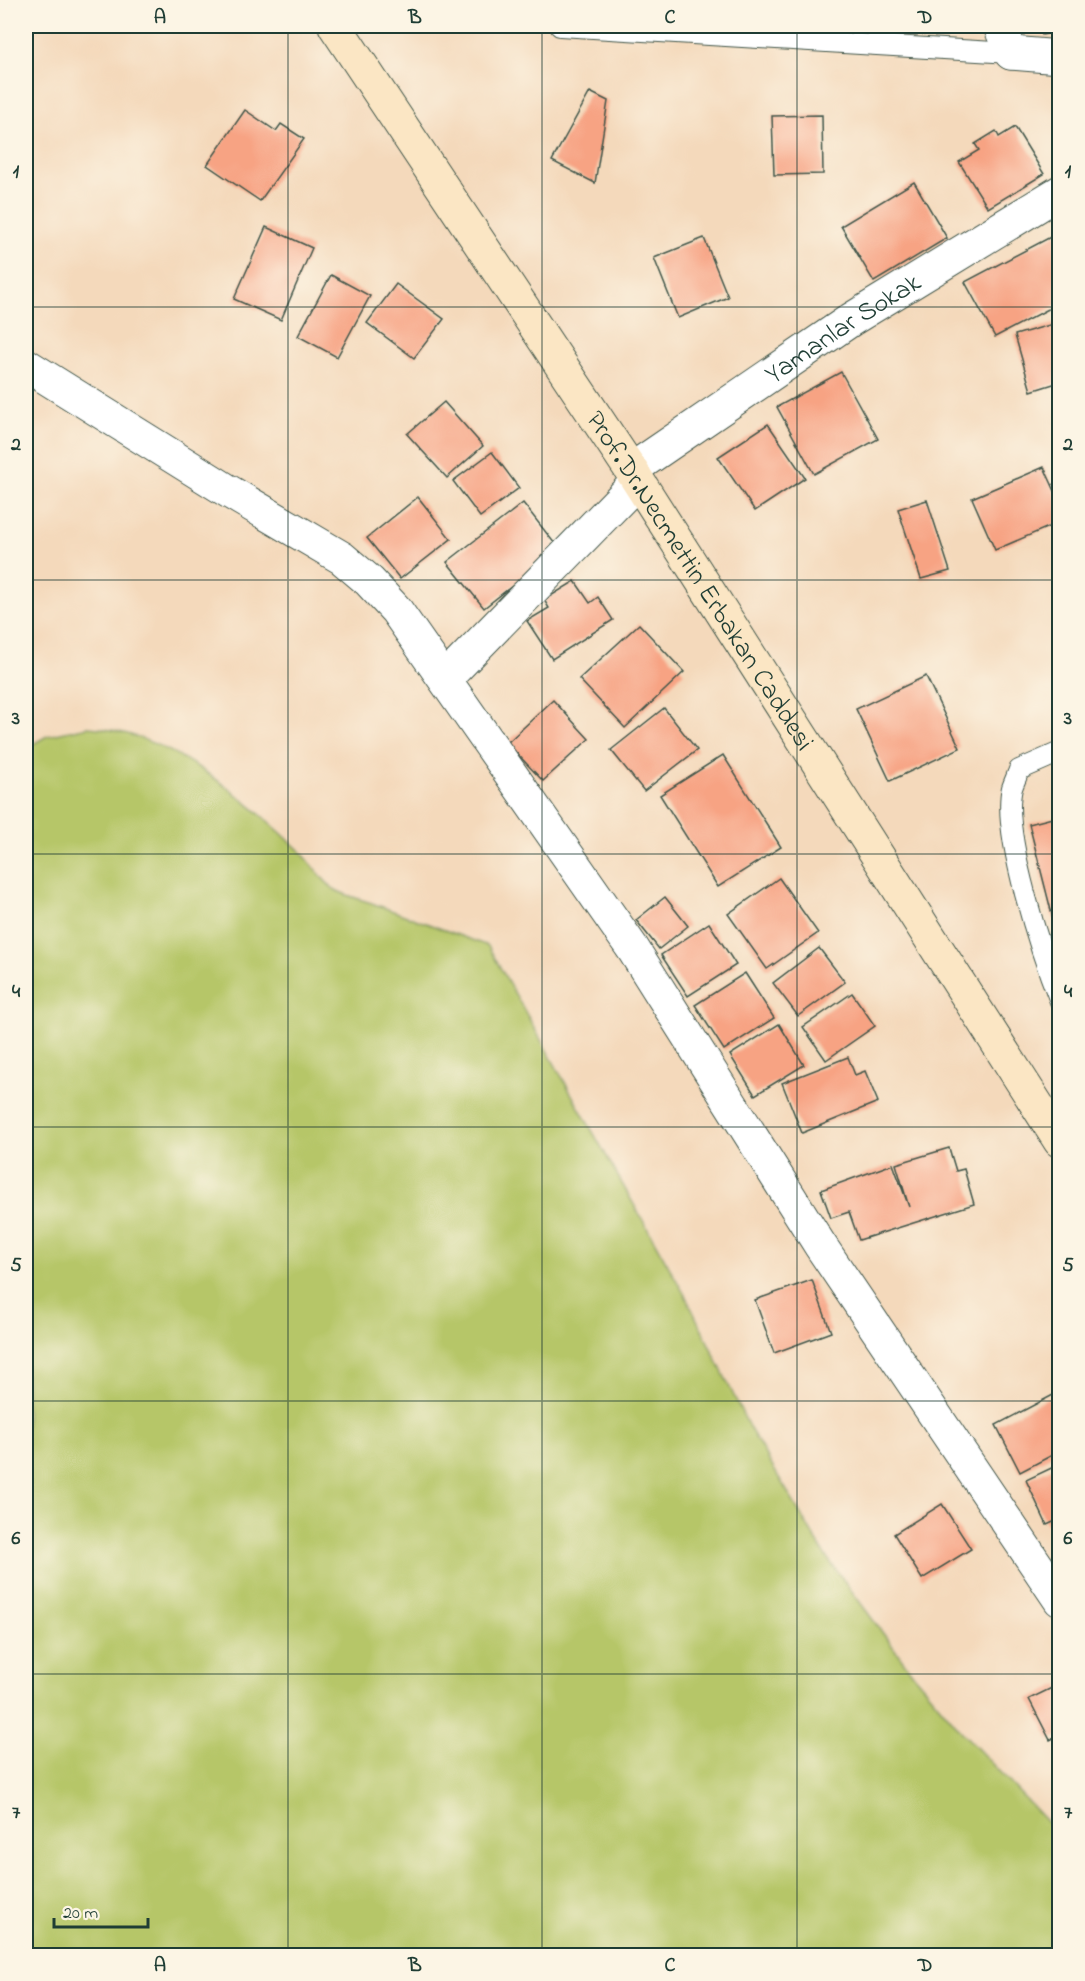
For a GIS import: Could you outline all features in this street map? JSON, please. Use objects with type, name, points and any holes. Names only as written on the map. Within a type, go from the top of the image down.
[{"type":"main road","name":"Prof.Dr.Necmettin Erbakan Caddesi","points":[[335,26],[634,476],[1059,1141]]},
{"type":"street","points":[[1006,39],[1056,64]]},
{"type":"street","name":"Yamanlar Sokak","points":[[445,679],[634,476],[852,319],[1059,192]]},
{"type":"street","points":[[26,365],[228,491],[342,558],[369,580],[396,610],[633,949],[820,1245],[1059,1600]]},
{"type":"lane","points":[[560,26],[1006,39]]},
{"type":"lane","points":[[1059,752],[1019,770],[1012,788],[1011,813],[1026,894],[1043,959],[1059,1001]]},
{"type":"green space","points":[[88,727],[117,731],[146,740],[202,770],[228,788],[276,828],[334,889],[488,946],[686,1297],[750,1429],[825,1555],[913,1674],[961,1731],[1059,1835],[1059,1955],[26,1955],[26,748],[47,736]]},
{"type":"building","points":[[1040,26],[1060,26],[1060,32],[1042,35]]},
{"type":"building","points":[[590,92],[608,101],[595,183],[552,161]]},
{"type":"building","points":[[245,110],[276,131],[281,124],[304,139],[260,201],[207,165]]},
{"type":"building","points":[[822,115],[823,174],[774,175],[772,116]]},
{"type":"building","points":[[1015,127],[1044,174],[988,208],[959,162],[979,150],[975,144],[996,131],[999,137]]},
{"type":"building","points":[[914,182],[947,238],[874,282],[841,226]]},
{"type":"building","points":[[266,227],[312,248],[281,320],[234,299]]},
{"type":"building","points":[[1060,232],[1060,303],[995,337],[965,282]]},
{"type":"building","points":[[704,238],[728,297],[678,318],[654,258]]},
{"type":"building","points":[[331,275],[370,296],[337,357],[298,336]]},
{"type":"building","points":[[396,284],[444,319],[414,358],[367,323]]},
{"type":"building","points":[[1060,322],[1060,382],[1031,391],[1015,335]]},
{"type":"building","points":[[841,372],[878,439],[814,474],[777,407]]},
{"type":"building","points":[[444,402],[483,446],[447,478],[407,434]]},
{"type":"building","points":[[768,424],[805,478],[755,511],[718,457]]},
{"type":"building","points":[[492,452],[519,488],[480,517],[453,481]]},
{"type":"building","points":[[1044,467],[1060,502],[1060,522],[995,550],[972,498]]},
{"type":"building","points":[[418,497],[451,539],[400,579],[367,538]]},
{"type":"building","points":[[927,500],[950,571],[921,579],[898,509]]},
{"type":"building","points":[[523,503],[559,549],[484,608],[447,562]]},
{"type":"building","points":[[575,581],[590,603],[598,597],[613,620],[552,659],[527,621],[549,608],[544,600]]},
{"type":"building","points":[[639,624],[684,672],[625,728],[579,679]]},
{"type":"building","points":[[926,676],[960,748],[890,781],[856,709]]},
{"type":"building","points":[[553,700],[589,739],[543,781],[507,743]]},
{"type":"building","points":[[664,708],[697,750],[644,791],[611,750]]},
{"type":"building","points":[[723,755],[781,847],[718,887],[660,795]]},
{"type":"building","points":[[1060,816],[1060,942],[1059,942],[1029,824]]},
{"type":"building","points":[[779,878],[818,933],[767,969],[728,914]]},
{"type":"building","points":[[665,897],[688,926],[659,949],[636,920]]},
{"type":"building","points":[[709,923],[736,965],[688,996],[661,955]]},
{"type":"building","points":[[819,948],[845,982],[798,1016],[773,983]]},
{"type":"building","points":[[745,973],[774,1018],[724,1050],[695,1005]]},
{"type":"building","points":[[852,993],[875,1026],[826,1060],[803,1027]]},
{"type":"building","points":[[779,1024],[804,1065],[755,1095],[730,1055]]},
{"type":"building","points":[[848,1057],[855,1075],[865,1071],[878,1102],[802,1133],[782,1083]]},
{"type":"building","points":[[949,1148],[956,1171],[964,1169],[974,1204],[859,1240],[849,1212],[831,1218],[821,1190],[893,1164],[909,1207],[896,1164]]},
{"type":"building","points":[[812,1280],[831,1332],[774,1353],[755,1300]]},
{"type":"building","points":[[1055,1394],[1060,1402],[1060,1451],[1020,1472],[996,1425]]},
{"type":"building","points":[[1060,1464],[1060,1519],[1047,1525],[1026,1480]]},
{"type":"building","points":[[942,1504],[971,1549],[922,1579],[894,1534]]},
{"type":"building","points":[[1060,1684],[1060,1735],[1050,1740],[1029,1699]]}]
